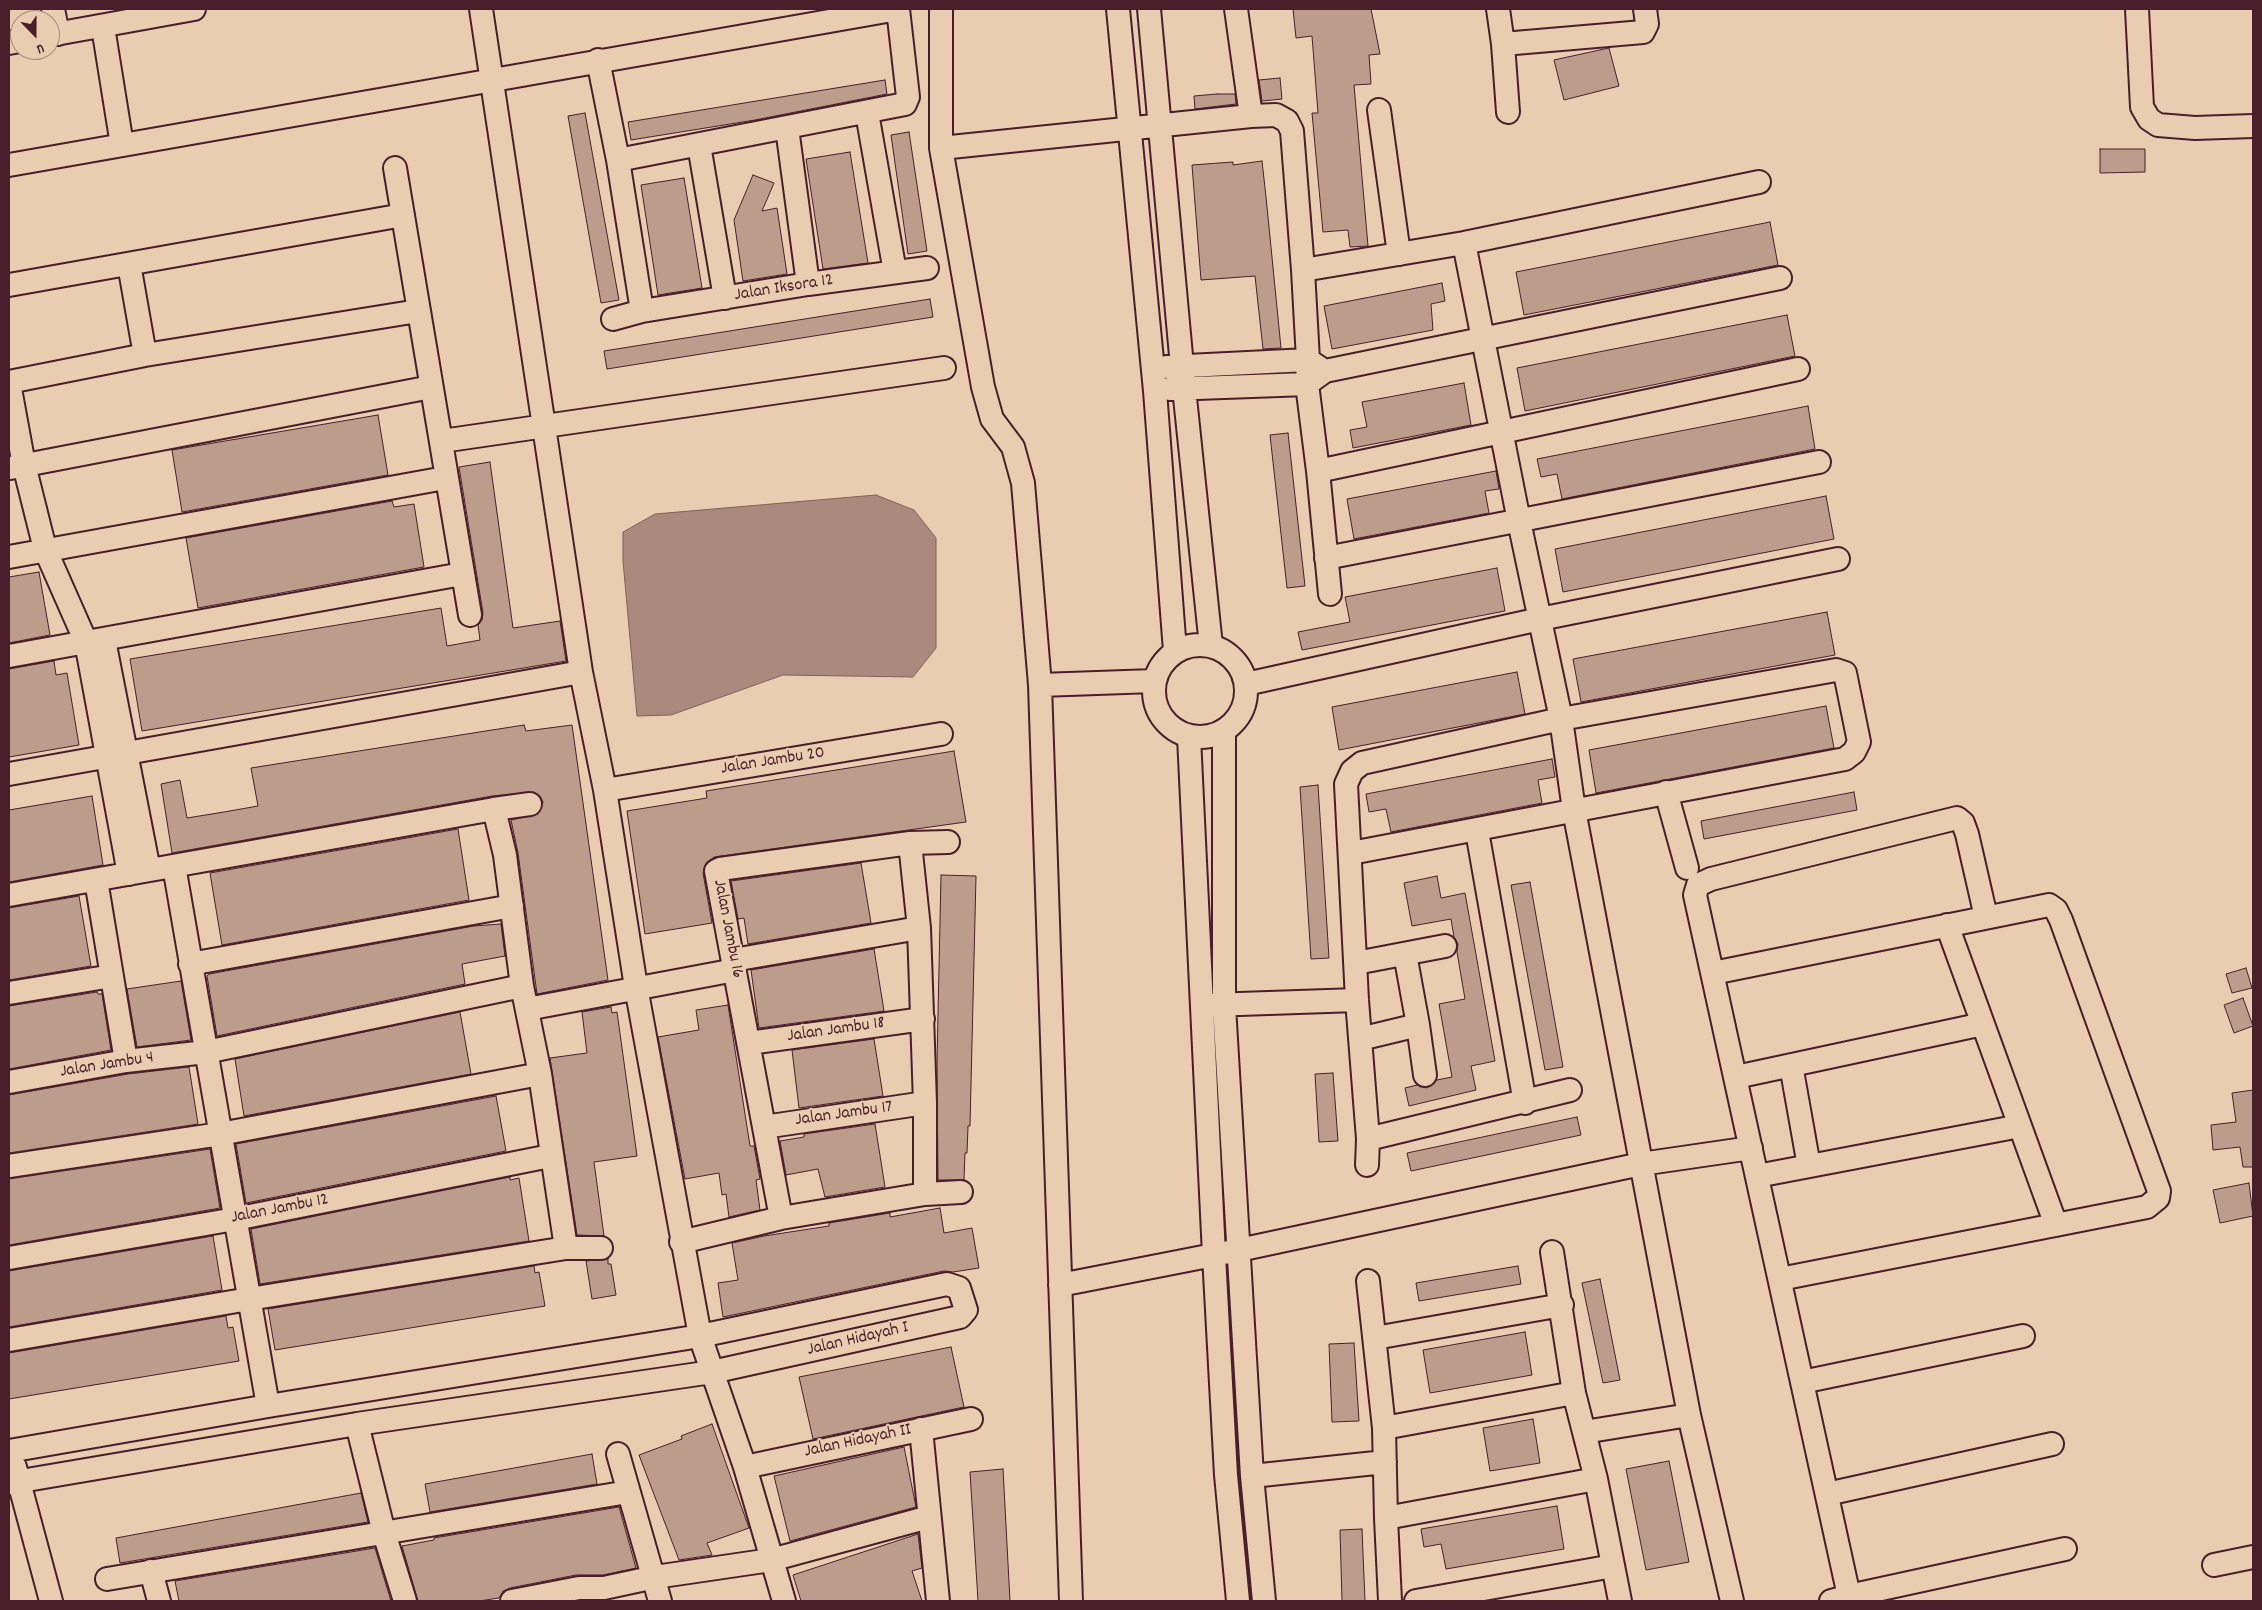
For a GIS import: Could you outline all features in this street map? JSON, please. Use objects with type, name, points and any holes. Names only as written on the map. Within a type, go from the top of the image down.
[{"type":"street","points":[[60,33],[103,27],[143,14],[194,9]]},
{"type":"street","points":[[481,9],[581,672],[605,790],[636,987],[682,1242],[700,1336],[745,1467],[784,1601]]},
{"type":"street","points":[[9,165],[492,81],[598,60],[898,9],[908,97],[905,104],[867,113],[618,160]]},
{"type":"street","points":[[941,9],[941,148],[983,387],[992,419],[1013,447],[1023,483],[1040,685],[1070,1601]]},
{"type":"street","points":[[1118,9],[1155,391],[1175,651]]},
{"type":"street","points":[[1149,9],[1183,377],[1211,646]]},
{"type":"street","points":[[1238,9],[1251,116]]},
{"type":"street","points":[[1498,9],[1503,44],[1508,112]]},
{"type":"street","points":[[1503,44],[1642,32],[1647,24],[1645,9]]},
{"type":"street","points":[[2137,9],[2142,107],[2149,119],[2158,124],[2195,128],[2253,126]]},
{"type":"street","points":[[103,27],[122,145]]},
{"type":"street","points":[[598,60],[618,160],[642,311]]},
{"type":"street","points":[[1379,110],[1399,254]]},
{"type":"street","points":[[867,113],[895,272]]},
{"type":"street","points":[[941,148],[1129,127],[1160,127],[1251,116],[1276,115],[1287,121],[1292,132],[1313,372],[1318,471],[1330,594]]},
{"type":"street","points":[[787,128],[808,284]]},
{"type":"street","points":[[699,145],[725,298]]},
{"type":"street","points":[[394,168],[442,441],[446,478],[470,615]]},
{"type":"street","points":[[1303,270],[1464,243],[1759,182]]},
{"type":"street","points":[[9,285],[402,215]]},
{"type":"street","points":[[1464,243],[1519,521],[1561,719],[1574,810],[1689,1415],[1732,1601]]},
{"type":"street","points":[[129,264],[145,355]]},
{"type":"street","name":"Jalan Iksora 12","points":[[613,318],[642,311],[808,284],[926,268]]},
{"type":"street","points":[[1152,368],[1183,377],[1313,372],[1780,278]]},
{"type":"street","points":[[139,872],[95,641],[45,549],[16,467],[9,382],[145,355],[418,311]]},
{"type":"street","points":[[442,441],[545,424],[944,368]]},
{"type":"street","points":[[1318,471],[1798,369]]},
{"type":"street","points":[[1155,391],[1183,377]]},
{"type":"street","points":[[16,467],[431,387]]},
{"type":"street","points":[[1326,558],[1819,462]]},
{"type":"street","points":[[9,557],[446,478]]},
{"type":"street","points":[[1246,684],[1540,619],[1838,559]]},
{"type":"street","points":[[9,656],[462,574]]},
{"type":"street","points":[[1192,645],[1211,646],[1228,653],[1240,667],[1246,684],[1246,702],[1238,719],[1224,731],[1207,738],[1189,737],[1172,729],[1160,716],[1153,698],[1154,681],[1162,664],[1175,651],[1192,645]]},
{"type":"street","points":[[1351,853],[1477,831],[1574,810],[1845,759],[1854,752],[1859,742],[1845,673],[1836,670],[1561,719],[1362,763],[1352,771],[1346,784],[1357,1000],[1368,1139],[1367,1165]]},
{"type":"street","points":[[9,774],[581,672]]},
{"type":"street","points":[[1040,685],[1154,681]]},
{"type":"street","points":[[1224,731],[1224,1006],[1252,1476],[1264,1601]]},
{"type":"street","name":"Jalan Jambu 20","points":[[605,790],[941,734]]},
{"type":"street","points":[[1189,737],[1226,1475],[1238,1601]]},
{"type":"street","points":[[1666,792],[1687,868]]},
{"type":"street","points":[[9,895],[530,804]]},
{"type":"street","points":[[494,809],[505,855],[522,986],[540,1074],[550,1156],[566,1248]]},
{"type":"street","points":[[1986,917],[1967,834],[1963,823],[1957,818],[1946,819],[1711,879],[1698,885],[1695,895],[1827,1494],[1840,1598],[2065,1549]]},
{"type":"street","points":[[1477,831],[1525,1102]]},
{"type":"street","name":"Jalan Jambu 16","points":[[780,1218],[716,871],[910,843],[948,842]]},
{"type":"street","points":[[910,843],[919,928],[923,1018],[925,1194]]},
{"type":"street","points":[[174,866],[268,1406]]},
{"type":"street","points":[[96,880],[126,1061]]},
{"type":"street","points":[[1713,973],[2049,905],[2056,910],[2159,1191],[2158,1198],[2147,1207],[1780,1279]]},
{"type":"street","points":[[190,964],[512,906]]},
{"type":"street","points":[[1947,925],[2056,1225]]},
{"type":"street","points":[[527,1009],[919,928]]},
{"type":"street","points":[[1356,963],[1445,946]]},
{"type":"street","points":[[1405,954],[1425,1075]]},
{"type":"street","points":[[9,993],[112,976]]},
{"type":"street","name":"Jalan Jambu 4","points":[[9,1082],[126,1061],[206,1052],[522,986]]},
{"type":"street","points":[[1202,1005],[1224,1006],[1357,1000]]},
{"type":"street","name":"Jalan Jambu 18","points":[[749,1043],[923,1018]]},
{"type":"street","points":[[1736,1077],[1983,1024]]},
{"type":"street","points":[[1360,1039],[1418,1026]]},
{"type":"street","points":[[1791,1065],[1809,1166]]},
{"type":"street","points":[[9,1166],[220,1134],[540,1074]]},
{"type":"street","points":[[1368,1139],[1570,1090]]},
{"type":"street","name":"Jalan Jambu 17","points":[[764,1127],[925,1103]]},
{"type":"street","points":[[1757,1176],[2020,1126]]},
{"type":"street","points":[[1060,1285],[1240,1250],[1640,1164],[1751,1148]]},
{"type":"street","name":"Jalan Jambu 12","points":[[9,1258],[235,1219],[550,1156]]},
{"type":"street","points":[[682,1242],[780,1218],[925,1194],[961,1192]]},
{"type":"street","points":[[9,1340],[249,1298],[566,1248],[601,1248]]},
{"type":"street","points":[[1552,1252],[1562,1305],[1574,1393],[1596,1479],[1620,1601]]},
{"type":"street","points":[[1368,1282],[1384,1428],[1390,1601]]},
{"type":"street","name":"Jalan Hidayah I","points":[[700,1336],[947,1284],[959,1288],[966,1310],[960,1317],[712,1372]]},
{"type":"street","points":[[1375,1338],[1562,1305]]},
{"type":"street","points":[[51,1601],[13,1483],[11,1451],[268,1406],[700,1336]]},
{"type":"street","points":[[1802,1382],[2023,1336]]},
{"type":"street","points":[[13,1483],[357,1424],[712,1372]]},
{"type":"street","points":[[1384,1428],[1574,1393]]},
{"type":"street","points":[[1584,1432],[1689,1415]]},
{"type":"street","name":"Jalan Hidayah II","points":[[745,1467],[970,1419]]},
{"type":"street","points":[[357,1424],[384,1533],[405,1601]]},
{"type":"street","points":[[921,1429],[938,1601]]},
{"type":"street","points":[[1827,1494],[2052,1444]]},
{"type":"street","points":[[618,1454],[655,1577],[660,1601]]},
{"type":"street","points":[[1252,1476],[1385,1462]]},
{"type":"street","points":[[1386,1518],[1596,1479]]},
{"type":"street","points":[[107,1579],[628,1492]]},
{"type":"street","points":[[512,1601],[579,1588],[597,1595],[655,1577],[771,1560],[929,1516]]},
{"type":"street","points":[[2214,1565],[2253,1557]]},
{"type":"street","points":[[1416,1601],[1613,1566]]},
{"type":"street","points":[[151,1571],[159,1601]]},
{"type":"shaded area","points":[[876,495],[914,510],[936,538],[936,648],[913,677],[783,675],[671,715],[637,716],[623,561],[623,532],[655,514]]},
{"type":"building","points":[[1293,9],[1371,9],[1380,54],[1369,55],[1371,84],[1354,85],[1368,246],[1350,247],[1348,230],[1323,232],[1312,113],[1318,113],[1312,36],[1296,38]]},
{"type":"building","points":[[1609,48],[1619,86],[1564,100],[1554,60]]},
{"type":"building","points":[[1280,78],[1282,99],[1262,101],[1259,80]]},
{"type":"building","points":[[885,80],[887,94],[755,120],[631,140],[628,122]]},
{"type":"building","points":[[1235,94],[1236,104],[1195,109],[1194,96]]},
{"type":"building","points":[[585,113],[619,300],[601,303],[568,116]]},
{"type":"building","points":[[909,132],[927,251],[908,254],[891,135]]},
{"type":"building","points":[[2100,149],[2145,149],[2145,172],[2100,173]]},
{"type":"building","points":[[850,152],[868,263],[823,269],[806,159]]},
{"type":"building","points":[[1262,161],[1281,348],[1263,349],[1255,276],[1201,280],[1192,165],[1233,162],[1233,165]]},
{"type":"building","points":[[753,175],[774,183],[762,211],[777,208],[787,274],[743,281],[734,220]]},
{"type":"building","points":[[684,178],[702,288],[658,295],[641,185]]},
{"type":"building","points":[[1770,222],[1778,265],[1524,315],[1516,272]]},
{"type":"building","points":[[1442,283],[1445,301],[1431,304],[1433,330],[1332,349],[1324,306]]},
{"type":"building","points":[[930,299],[933,317],[607,369],[604,351]]},
{"type":"building","points":[[1787,315],[1795,356],[1525,411],[1517,368]]},
{"type":"building","points":[[1464,383],[1471,425],[1353,448],[1350,430],[1367,427],[1362,402]]},
{"type":"building","points":[[1808,406],[1815,449],[1562,499],[1557,474],[1541,477],[1537,459]]},
{"type":"building","points":[[378,415],[388,475],[182,512],[172,450]]},
{"type":"building","points":[[1288,433],[1305,586],[1287,588],[1270,435]]},
{"type":"building","points":[[490,462],[513,628],[560,621],[566,661],[142,731],[130,659],[441,608],[447,646],[480,640],[478,625],[482,620],[483,613],[459,467]]},
{"type":"building","points":[[1496,471],[1499,489],[1485,491],[1489,513],[1354,539],[1347,499]]},
{"type":"building","points":[[1826,496],[1834,539],[1563,592],[1555,549]]},
{"type":"building","points":[[392,501],[394,507],[414,504],[424,567],[198,608],[186,538]]},
{"type":"building","points":[[1497,568],[1505,611],[1302,650],[1298,632],[1350,622],[1345,597]]},
{"type":"building","points":[[39,572],[50,635],[9,643],[9,577]]},
{"type":"building","points":[[1827,612],[1835,655],[1581,702],[1573,659]]},
{"type":"building","points":[[54,661],[56,675],[67,673],[79,745],[9,757],[9,669]]},
{"type":"building","points":[[1517,672],[1525,714],[1339,750],[1332,707]]},
{"type":"building","points":[[1826,706],[1834,748],[1596,793],[1589,750]]},
{"type":"building","points":[[524,725],[526,731],[572,725],[608,980],[537,994],[518,853],[511,820],[538,814],[543,802],[540,796],[534,792],[492,796],[172,853],[161,784],[180,780],[187,818],[224,812],[258,806],[251,768]]},
{"type":"building","points":[[954,751],[966,822],[714,857],[705,865],[703,873],[712,923],[645,934],[627,811],[707,798],[706,791]]},
{"type":"building","points":[[1552,759],[1555,777],[1538,780],[1542,803],[1391,832],[1386,809],[1369,812],[1366,794]]},
{"type":"building","points":[[1318,785],[1329,958],[1311,959],[1300,787]]},
{"type":"building","points":[[1854,792],[1857,810],[1704,839],[1701,821]]},
{"type":"building","points":[[92,796],[103,865],[9,882],[9,810]]},
{"type":"building","points":[[458,829],[469,900],[222,945],[210,873]]},
{"type":"building","points":[[861,863],[871,923],[748,944],[744,918],[738,919],[731,881]]},
{"type":"building","points":[[941,875],[976,876],[970,1126],[968,1126],[967,1153],[965,1153],[964,1180],[938,1180],[937,1062]]},
{"type":"building","points":[[1437,876],[1441,898],[1465,893],[1495,1061],[1471,1066],[1476,1090],[1409,1106],[1405,1088],[1417,1085],[1427,1088],[1437,1080],[1452,1077],[1439,1004],[1465,999],[1457,952],[1458,944],[1454,937],[1451,919],[1412,926],[1404,883]]},
{"type":"building","points":[[1530,882],[1563,1067],[1545,1070],[1511,885]]},
{"type":"building","points":[[79,896],[91,966],[9,980],[9,908]]},
{"type":"building","points":[[501,924],[505,956],[462,964],[465,984],[217,1036],[207,976],[209,974],[474,926]]},
{"type":"building","points":[[874,949],[884,1011],[759,1028],[751,970]]},
{"type":"building","points":[[2246,968],[2252,988],[2232,993],[2226,974]]},
{"type":"building","points":[[181,981],[191,1040],[137,1047],[127,989]]},
{"type":"building","points":[[97,992],[102,994],[111,1050],[9,1069],[9,1006]]},
{"type":"building","points":[[2243,998],[2253,1026],[2234,1033],[2224,1005]]},
{"type":"building","points":[[728,1005],[750,1146],[754,1146],[760,1179],[756,1180],[760,1210],[729,1217],[726,1194],[722,1195],[719,1173],[685,1179],[658,1037],[699,1030],[696,1010]]},
{"type":"building","points":[[611,1007],[612,1013],[617,1012],[637,1156],[594,1162],[604,1236],[577,1235],[550,1058],[587,1053],[582,1012]]},
{"type":"building","points":[[460,1012],[471,1074],[244,1116],[235,1059]]},
{"type":"building","points":[[874,1039],[883,1096],[799,1108],[792,1050]]},
{"type":"building","points":[[189,1067],[198,1124],[9,1153],[9,1095],[128,1074]]},
{"type":"building","points":[[1333,1073],[1338,1141],[1319,1142],[1315,1074]]},
{"type":"building","points":[[2253,1090],[2253,1167],[2243,1167],[2240,1147],[2213,1150],[2211,1125],[2236,1122],[2232,1093]]},
{"type":"building","points":[[496,1096],[506,1151],[246,1203],[236,1144]]},
{"type":"building","points":[[1577,1117],[1581,1135],[1411,1171],[1407,1153]]},
{"type":"building","points":[[875,1124],[885,1187],[825,1197],[818,1169],[786,1175],[780,1141],[804,1137],[804,1134]]},
{"type":"building","points":[[210,1149],[220,1208],[9,1245],[9,1179]]},
{"type":"building","points":[[510,1177],[510,1180],[519,1178],[529,1241],[260,1284],[251,1229]]},
{"type":"building","points":[[2249,1183],[2253,1216],[2220,1223],[2213,1190]]},
{"type":"building","points":[[940,1208],[944,1233],[972,1228],[979,1268],[953,1272],[944,1271],[723,1317],[718,1283],[738,1280],[732,1243],[829,1226],[829,1223],[890,1213],[890,1217]]},
{"type":"building","points":[[213,1236],[222,1290],[9,1327],[9,1271]]},
{"type":"building","points":[[608,1259],[608,1264],[611,1264],[616,1295],[592,1299],[586,1261]]},
{"type":"building","points":[[534,1266],[535,1273],[539,1272],[545,1306],[275,1350],[268,1309]]},
{"type":"building","points":[[1518,1266],[1521,1284],[1419,1301],[1416,1283]]},
{"type":"building","points":[[1600,1279],[1620,1380],[1603,1383],[1582,1283]]},
{"type":"building","points":[[226,1316],[228,1328],[233,1327],[239,1361],[9,1399],[9,1353]]},
{"type":"building","points":[[1525,1332],[1532,1375],[1430,1393],[1423,1350]]},
{"type":"building","points":[[1354,1343],[1359,1421],[1332,1422],[1329,1344]]},
{"type":"building","points":[[951,1347],[964,1407],[813,1439],[799,1377]]},
{"type":"building","points":[[1533,1419],[1540,1463],[1490,1471],[1483,1428]]},
{"type":"building","points":[[712,1424],[749,1528],[707,1543],[712,1555],[679,1560],[639,1455],[682,1439],[681,1436]]},
{"type":"building","points":[[904,1447],[916,1507],[790,1541],[774,1476]]},
{"type":"building","points":[[592,1454],[597,1484],[430,1512],[425,1484]]},
{"type":"building","points":[[1669,1461],[1689,1562],[1646,1570],[1626,1469]]},
{"type":"building","points":[[1003,1469],[1010,1601],[978,1601],[970,1472]]},
{"type":"building","points":[[361,1493],[368,1522],[120,1563],[116,1538]]},
{"type":"building","points":[[1557,1506],[1564,1549],[1446,1569],[1441,1544],[1424,1547],[1421,1529]]},
{"type":"building","points":[[619,1507],[636,1568],[603,1575],[576,1575],[510,1588],[503,1591],[499,1598],[479,1601],[418,1601],[402,1546],[434,1540],[434,1538]]},
{"type":"building","points":[[1362,1529],[1365,1601],[1342,1601],[1340,1530]]},
{"type":"building","points":[[918,1534],[922,1568],[912,1571],[922,1601],[801,1601],[793,1575]]},
{"type":"building","points":[[375,1548],[391,1601],[179,1601],[175,1581]]}]
